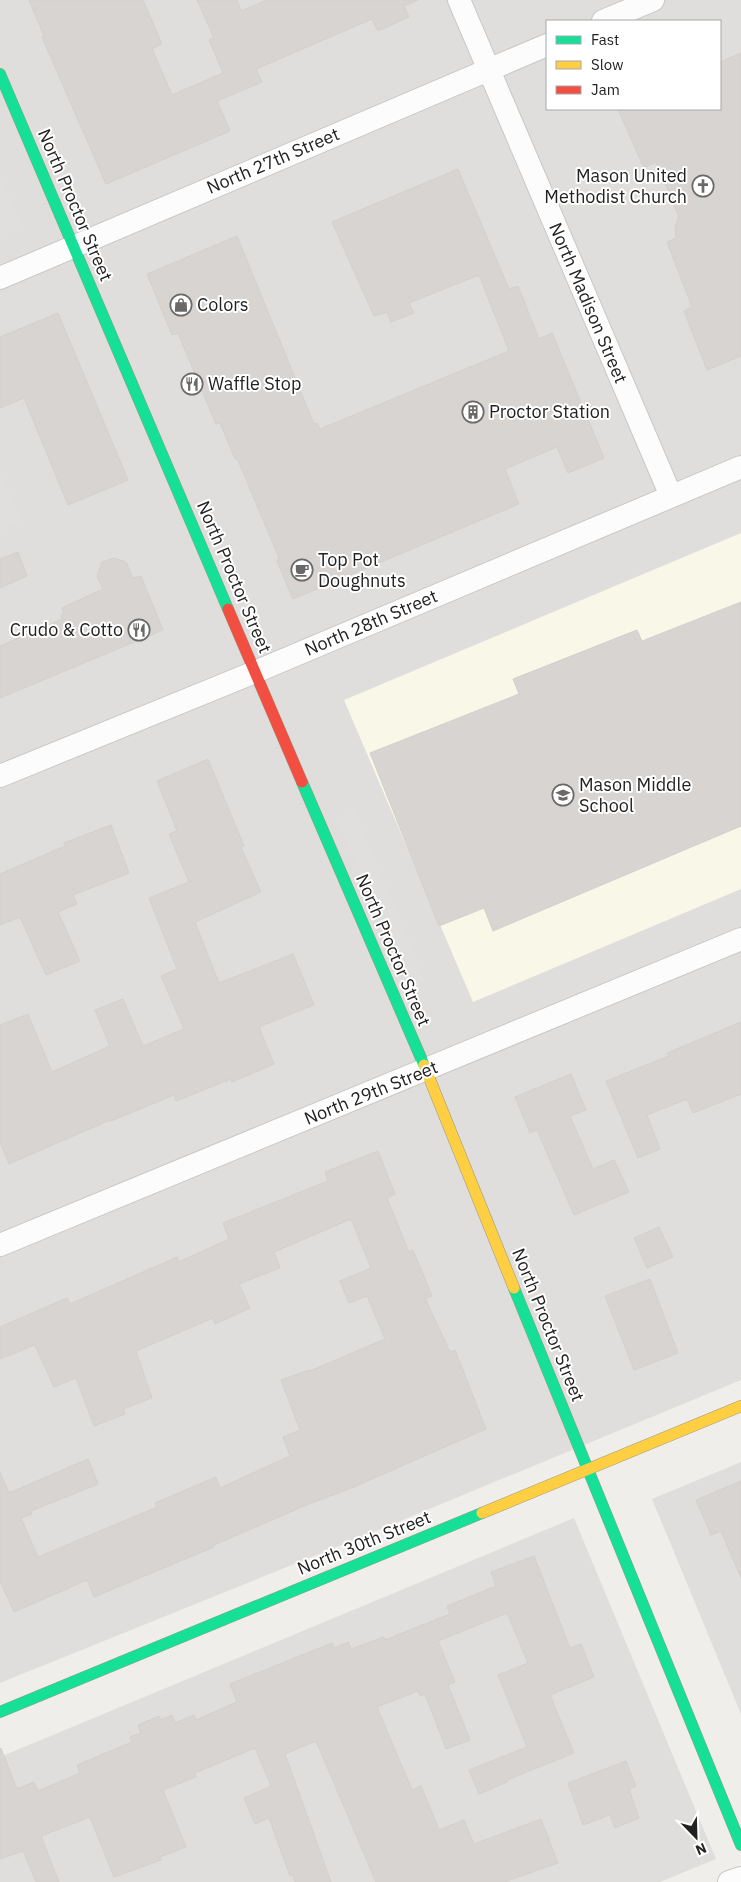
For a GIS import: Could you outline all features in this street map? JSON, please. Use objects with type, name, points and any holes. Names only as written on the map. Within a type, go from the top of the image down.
[{"type":"street","name":"North Madison Street","points":[[459,0],[671,496]]},
{"type":"street","points":[[605,20],[653,0]]},
{"type":"street","name":"North 27th Street","points":[[0,278],[546,45]]},
{"type":"street","name":"North Proctor Street","points":[[0,74],[426,1070],[741,1845]]},
{"type":"street","name":"North 28th Street","points":[[0,776],[255,672],[741,467]]},
{"type":"street","name":"North 29th Street","points":[[0,1245],[741,939]]},
{"type":"street","name":"North 30th Street","points":[[0,1712],[741,1406]]},
{"type":"street","points":[[729,1882],[741,1878]]},
{"type":"shaded area","points":[[0,0],[741,0],[741,1380],[381,1529],[0,1683]]},
{"type":"shaded area","points":[[0,179],[21,226],[0,235]]},
{"type":"shaded area","points":[[0,471],[22,522],[0,531]]},
{"type":"shaded area","name":"Mason Middle School","points":[[741,533],[741,889],[473,1002],[344,700]]},
{"type":"shaded area","points":[[353,807],[425,981],[413,998],[340,825]]},
{"type":"shaded area","points":[[741,1462],[741,1714],[652,1499]]},
{"type":"shaded area","points":[[574,1518],[716,1859],[660,1882],[0,1882],[0,1757]]},
{"type":"building","points":[[29,0],[143,0],[162,44],[152,49],[172,95],[223,73],[209,40],[214,38],[197,0],[237,0],[241,11],[267,0],[418,0],[404,6],[409,17],[378,31],[372,19],[256,69],[262,82],[217,101],[230,131],[106,184],[42,37],[44,36]]},
{"type":"building","name":"Mason United Methodist Church","points":[[741,53],[741,356],[707,370],[684,311],[692,307],[667,242],[676,238],[675,227],[679,217],[656,162],[644,168],[618,110],[721,110],[721,62]]},
{"type":"building","name":"Proctor Station","points":[[458,169],[509,289],[518,286],[539,339],[552,333],[604,458],[568,473],[557,447],[505,469],[519,504],[293,599],[277,561],[279,558],[237,458],[235,459],[220,423],[216,424],[178,333],[172,335],[147,274],[237,236],[314,424],[317,423],[320,429],[509,351],[479,275],[409,303],[414,313],[391,322],[387,312],[374,316],[332,222]]},
{"type":"building","points":[[58,313],[128,480],[68,505],[24,398],[0,408],[0,337]]},
{"type":"building","points":[[18,552],[27,576],[0,588],[0,559]]},
{"type":"building","points":[[114,558],[126,562],[133,578],[141,576],[163,630],[0,698],[0,646],[62,619],[61,615],[64,614],[62,608],[103,589],[97,576],[102,562]]},
{"type":"building","name":"Mason Middle School","points":[[741,602],[741,826],[493,931],[484,908],[439,926],[370,753],[519,694],[513,679],[637,630],[642,641]]},
{"type":"building","points":[[208,759],[244,846],[241,847],[261,892],[195,922],[219,983],[293,954],[314,1005],[259,1027],[274,1064],[232,1082],[231,1079],[176,1101],[174,1095],[110,1120],[9,1164],[0,1142],[0,1025],[28,1014],[52,1072],[110,1046],[95,1010],[123,999],[143,1046],[184,1029],[161,976],[177,969],[149,898],[189,882],[169,834],[177,831],[157,781]]},
{"type":"building","points":[[111,825],[129,873],[73,895],[77,904],[58,912],[80,961],[46,975],[20,917],[0,925],[0,874],[65,846],[64,843]]},
{"type":"building","points":[[741,1022],[741,1094],[693,1113],[687,1099],[647,1115],[660,1149],[638,1158],[606,1081],[669,1056],[667,1053]]},
{"type":"building","points":[[571,1074],[586,1110],[570,1116],[593,1169],[614,1160],[629,1192],[574,1215],[537,1130],[530,1133],[515,1097]]},
{"type":"building","points":[[378,1151],[395,1194],[387,1198],[409,1252],[413,1250],[432,1296],[425,1298],[450,1352],[455,1350],[486,1429],[94,1597],[87,1580],[14,1612],[0,1581],[0,1472],[9,1493],[88,1459],[98,1484],[31,1511],[32,1514],[21,1518],[38,1557],[157,1507],[155,1503],[216,1477],[220,1488],[290,1456],[283,1437],[300,1430],[281,1380],[310,1371],[385,1339],[367,1296],[349,1303],[340,1281],[371,1268],[351,1219],[274,1252],[280,1268],[239,1284],[250,1308],[215,1324],[213,1318],[136,1351],[152,1398],[123,1409],[125,1414],[94,1426],[76,1378],[54,1387],[35,1345],[0,1359],[0,1327],[67,1298],[70,1304],[177,1257],[179,1262],[229,1239],[223,1223],[328,1181],[325,1172]]},
{"type":"building","points":[[659,1227],[673,1257],[647,1268],[634,1238]]},
{"type":"building","points":[[650,1279],[678,1353],[634,1370],[605,1296]]},
{"type":"building","points":[[741,1481],[741,1578],[721,1531],[711,1535],[696,1500]]},
{"type":"building","points":[[534,1556],[570,1648],[581,1644],[594,1677],[550,1695],[574,1753],[507,1780],[507,1782],[479,1794],[469,1770],[527,1747],[498,1675],[528,1663],[507,1613],[438,1641],[455,1682],[448,1685],[470,1740],[446,1749],[425,1694],[420,1696],[418,1691],[377,1707],[412,1790],[421,1786],[439,1830],[464,1820],[474,1844],[541,1819],[558,1863],[504,1882],[376,1882],[316,1741],[285,1754],[331,1882],[295,1882],[293,1875],[290,1876],[269,1818],[255,1824],[244,1798],[271,1786],[255,1748],[195,1773],[196,1777],[163,1790],[186,1847],[160,1857],[161,1860],[114,1877],[90,1817],[41,1836],[59,1882],[36,1882],[23,1851],[0,1859],[1,1748],[17,1789],[34,1782],[38,1791],[80,1773],[77,1765],[132,1742],[130,1737],[141,1733],[138,1725],[159,1716],[161,1720],[172,1715],[175,1723],[194,1715],[196,1720],[237,1702],[230,1684],[332,1643],[334,1648],[349,1642],[351,1649],[384,1637],[385,1640],[450,1614],[447,1606],[496,1586],[491,1572]]},
{"type":"building","points":[[626,1761],[636,1786],[629,1789],[639,1818],[615,1828],[610,1815],[583,1825],[568,1783]]},
{"type":"traffic: fast","points":[[0,74],[228,609]]},
{"type":"traffic: fast","points":[[302,782],[424,1065]]},
{"type":"traffic: fast","points":[[514,1288],[741,1845]]},
{"type":"traffic: fast","points":[[0,1712],[482,1513]]},
{"type":"traffic: slow","points":[[424,1065],[514,1288]]},
{"type":"traffic: slow","points":[[482,1513],[741,1406]]},
{"type":"traffic: jam","points":[[228,609],[302,782]]},
{"type":"place","name":"Mason United Methodist Church","points":[[703,186]]},
{"type":"place","name":"Colors","points":[[181,305]]},
{"type":"place","name":"Waffle Stop","points":[[192,384]]},
{"type":"place","name":"Proctor Station","points":[[473,412]]},
{"type":"place","name":"Top Pot Doughnuts","points":[[302,570]]},
{"type":"place","name":"Crudo & Cotto","points":[[139,630]]},
{"type":"place","name":"Mason Middle School","points":[[563,795]]}]
